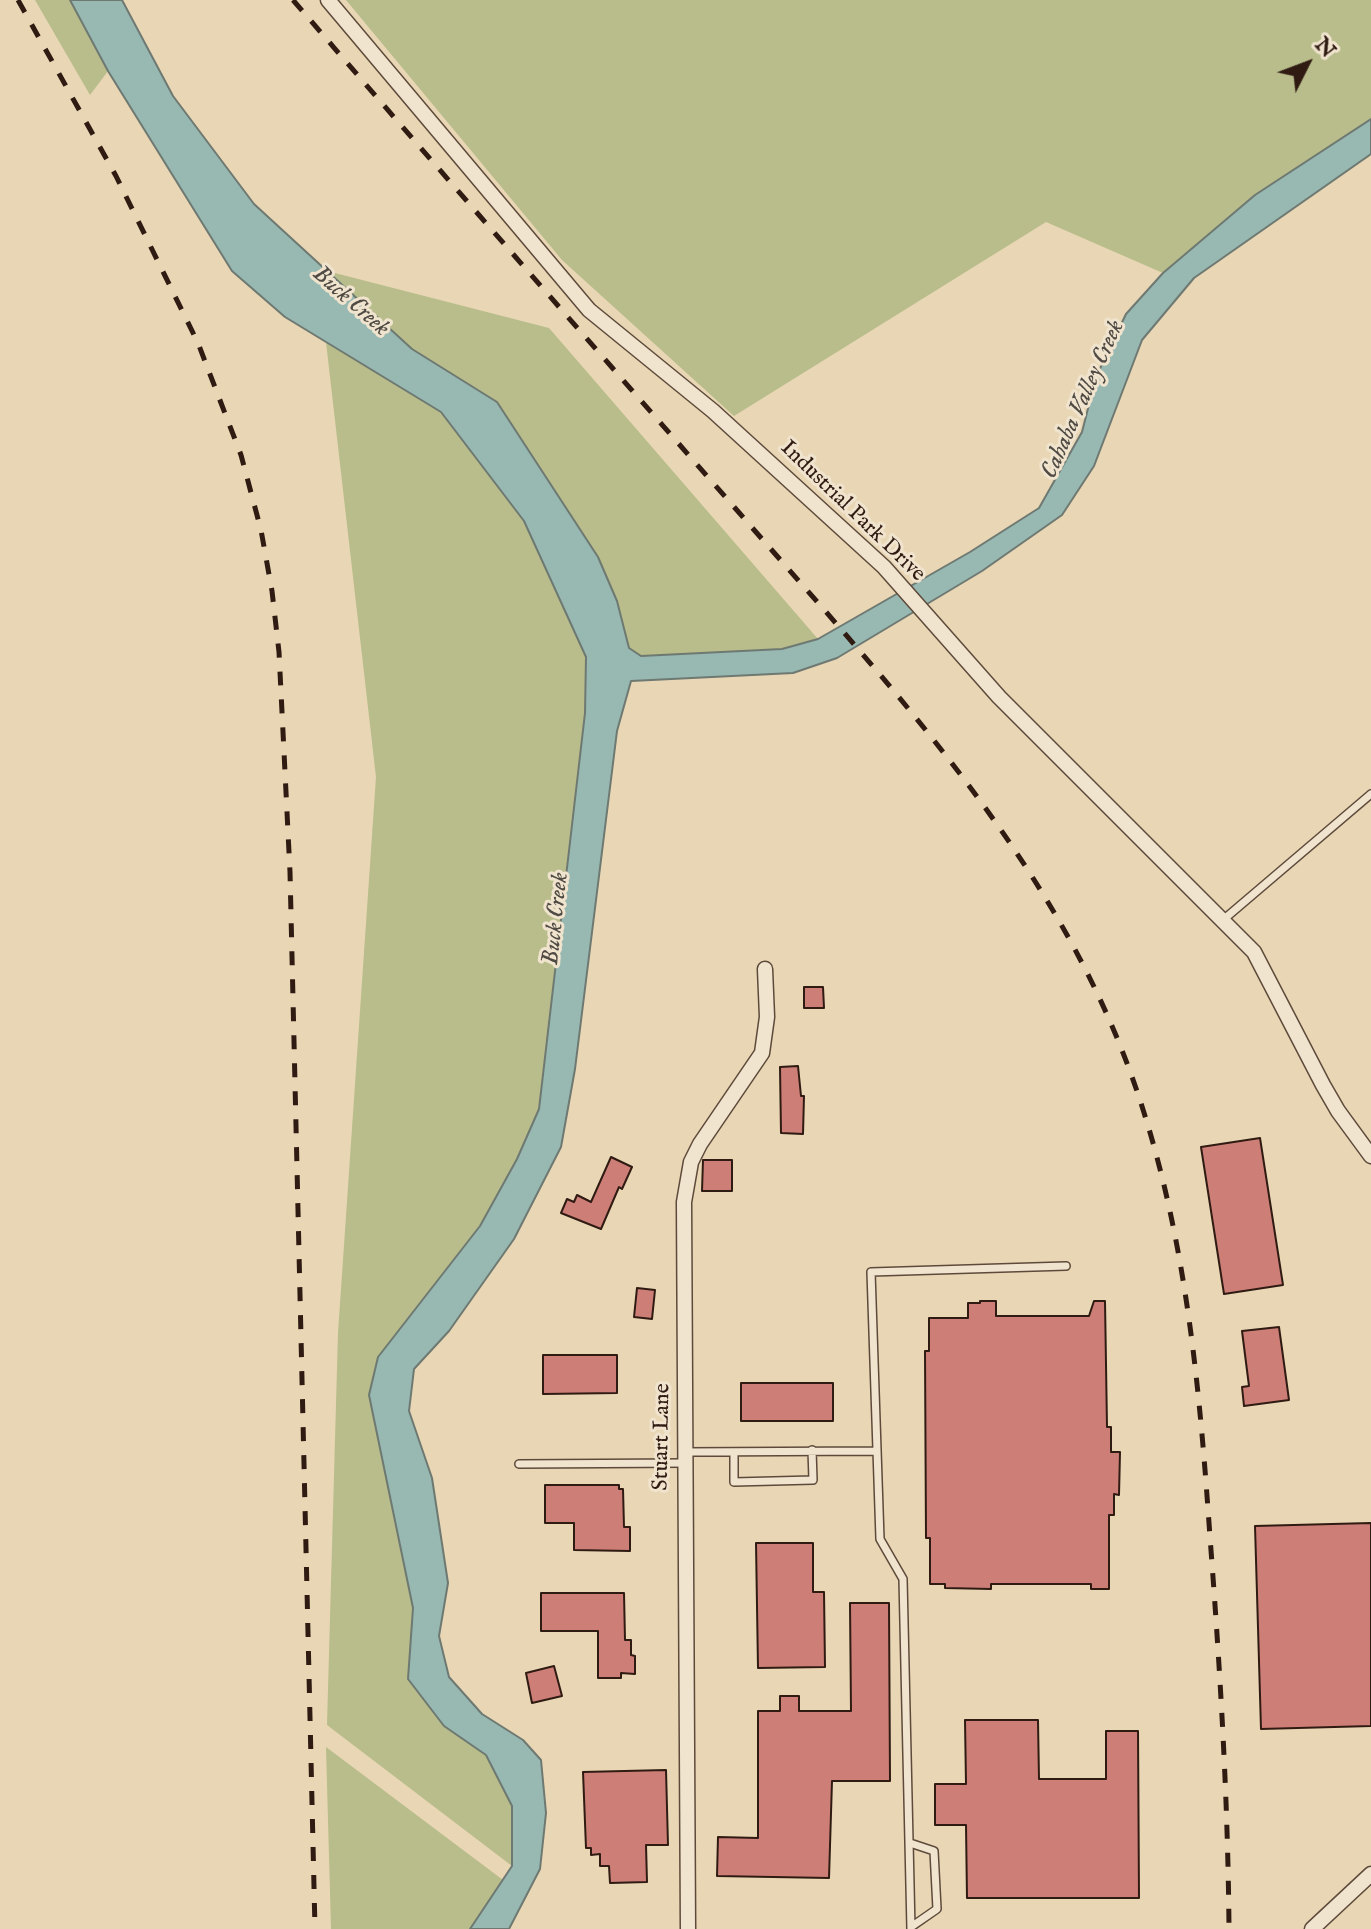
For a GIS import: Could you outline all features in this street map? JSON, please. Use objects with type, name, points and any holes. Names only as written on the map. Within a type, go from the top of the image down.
[{"type":"street","name":"Industrial Park Drive","points":[[328,0],[589,310],[713,411],[884,567],[999,697],[1254,952],[1323,1085],[1371,1156]]},
{"type":"street","name":"Stuart Lane","points":[[688,1929],[684,1202],[691,1162],[700,1144],[762,1053],[767,1017],[765,969]]},
{"type":"street","points":[[1312,1929],[1371,1874]]},
{"type":"lane","points":[[1223,920],[1371,794]]},
{"type":"lane","points":[[911,1928],[903,1579],[880,1539],[871,1272],[1066,1266]]},
{"type":"lane","points":[[734,1452],[734,1482],[813,1480],[812,1450]]},
{"type":"lane","points":[[519,1464],[686,1458],[734,1452],[877,1451]]},
{"type":"lane","points":[[910,1843],[934,1851],[937,1909],[911,1928]]},
{"type":"green space","points":[[35,0],[70,0],[108,71],[90,95]]},
{"type":"green space","points":[[346,0],[1371,0],[1371,119],[1255,195],[1163,273],[1046,222],[734,416],[562,260]]},
{"type":"green space","points":[[327,271],[549,328],[818,639],[782,649],[641,656],[629,648],[617,601],[497,402],[412,349]]},
{"type":"green space","points":[[326,342],[441,412],[524,521],[586,657],[585,713],[539,1109],[517,1159],[480,1226],[378,1357],[397,1530],[413,1608],[408,1679],[444,1726],[486,1755],[512,1806],[512,1866],[327,1725],[338,1333],[376,777]]},
{"type":"green space","points":[[326,1747],[503,1880],[470,1929],[331,1929]]},
{"type":"water","name":"Buck Creek","points":[[70,0],[122,0],[173,96],[254,204],[412,349],[497,402],[598,557],[617,601],[629,648],[641,656],[782,649],[818,639],[970,552],[1039,508],[1082,432],[1096,377],[1126,314],[1163,273],[1255,195],[1371,119],[1371,154],[1194,278],[1142,340],[1094,466],[1062,515],[982,571],[837,658],[793,673],[631,681],[617,731],[575,1069],[561,1147],[514,1239],[449,1331],[414,1369],[409,1411],[432,1478],[448,1583],[439,1636],[449,1677],[482,1714],[523,1740],[541,1760],[546,1813],[540,1869],[509,1929],[470,1929],[512,1866],[512,1806],[486,1755],[444,1726],[408,1679],[413,1608],[369,1395],[378,1357],[480,1226],[517,1159],[539,1109],[585,713],[586,657],[524,521],[441,412],[285,317],[232,271],[108,71]]},
{"type":"building","points":[[804,987],[823,987],[824,1008],[804,1008]]},
{"type":"building","points":[[798,1066],[801,1096],[804,1096],[803,1134],[781,1133],[780,1067]]},
{"type":"building","points":[[1260,1138],[1283,1285],[1224,1294],[1201,1147]]},
{"type":"building","points":[[611,1157],[632,1167],[622,1189],[619,1187],[601,1229],[561,1213],[567,1199],[574,1202],[577,1195],[591,1202]]},
{"type":"building","points":[[703,1160],[732,1160],[732,1191],[702,1191]]},
{"type":"building","points":[[637,1288],[655,1290],[652,1319],[634,1317]]},
{"type":"building","points":[[996,1301],[996,1316],[1089,1316],[1094,1301],[1105,1301],[1107,1427],[1111,1427],[1111,1452],[1120,1452],[1119,1495],[1114,1494],[1114,1515],[1109,1515],[1109,1589],[1091,1589],[1091,1584],[991,1584],[991,1589],[945,1588],[945,1584],[930,1584],[930,1538],[926,1538],[925,1351],[929,1351],[929,1318],[968,1318],[968,1303]]},
{"type":"building","points":[[1279,1327],[1289,1400],[1244,1406],[1242,1387],[1249,1386],[1242,1331]]},
{"type":"building","points":[[543,1355],[617,1355],[617,1393],[543,1394]]},
{"type":"building","points":[[741,1383],[833,1383],[833,1421],[741,1421]]},
{"type":"building","points":[[545,1485],[619,1485],[619,1489],[623,1489],[624,1527],[630,1527],[630,1551],[574,1550],[574,1523],[545,1523]]},
{"type":"building","points":[[1371,1523],[1371,1726],[1261,1729],[1255,1526]]},
{"type":"building","points":[[756,1543],[813,1543],[813,1592],[824,1592],[825,1667],[758,1668]]},
{"type":"building","points":[[541,1593],[624,1593],[625,1640],[631,1640],[635,1674],[621,1673],[621,1678],[598,1678],[598,1631],[541,1631]]},
{"type":"building","points":[[850,1603],[889,1603],[890,1781],[832,1781],[829,1878],[717,1876],[718,1837],[758,1838],[758,1711],[780,1711],[780,1696],[799,1696],[799,1711],[851,1711]]},
{"type":"building","points":[[554,1666],[562,1696],[532,1703],[526,1673]]},
{"type":"building","points":[[965,1720],[1038,1720],[1039,1779],[1106,1779],[1106,1731],[1138,1731],[1139,1898],[967,1898],[966,1825],[935,1825],[935,1784],[966,1784]]},
{"type":"building","points":[[666,1770],[668,1845],[646,1845],[647,1882],[610,1883],[609,1866],[600,1866],[600,1854],[591,1855],[591,1848],[586,1848],[583,1772]]},
{"type":"railway","points":[[18,0],[116,176],[198,343],[241,455],[261,530],[272,591],[279,652],[290,872],[315,1929]]},
{"type":"railway","points":[[293,0],[906,705],[960,773],[1010,844],[1057,917],[1097,993],[1131,1074],[1149,1131],[1165,1188],[1187,1303],[1201,1420],[1217,1635],[1229,1929]]},
{"type":"water label","name":"Cahaba Valley Creek","points":[[1084,400]]}]
